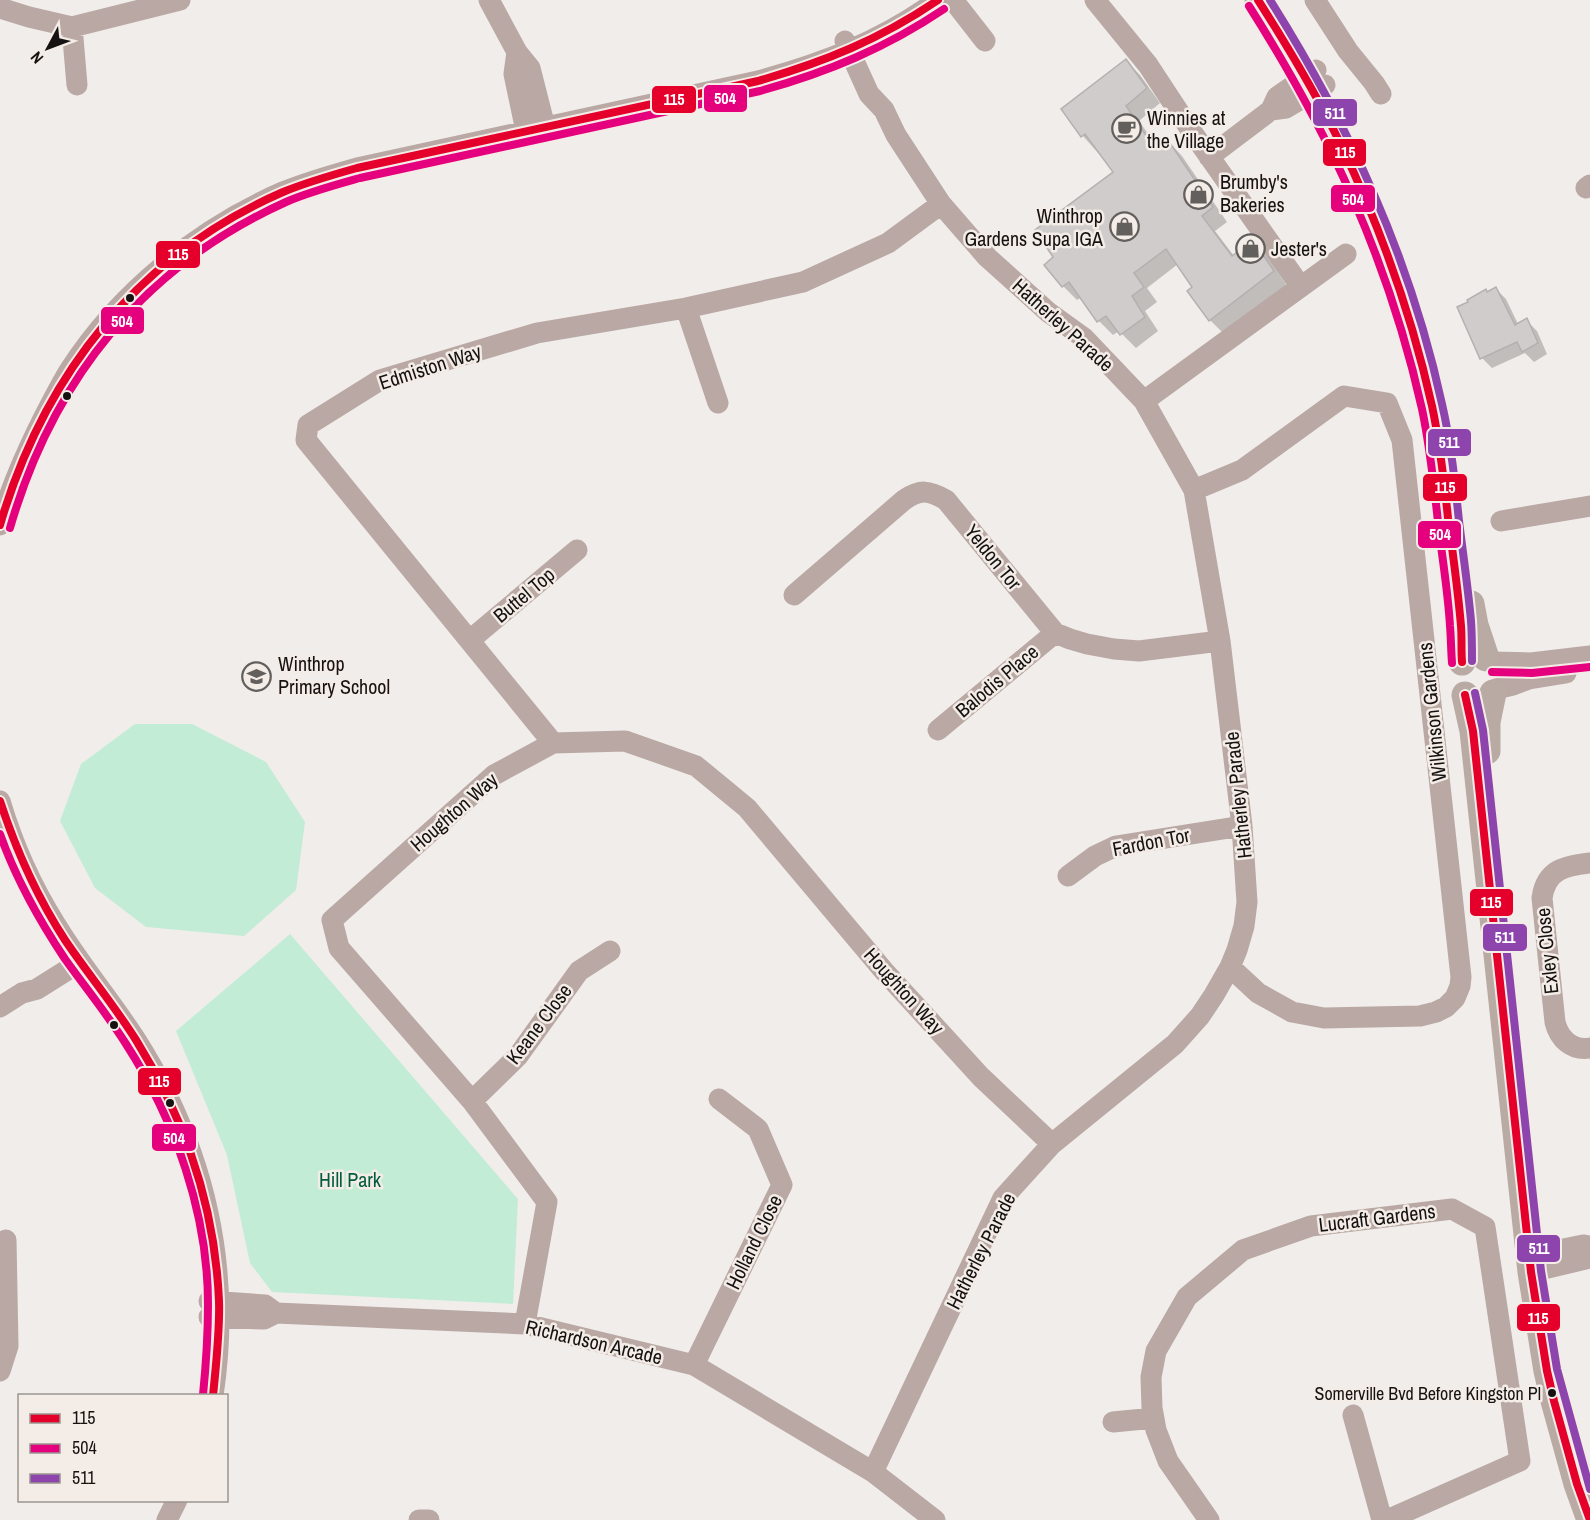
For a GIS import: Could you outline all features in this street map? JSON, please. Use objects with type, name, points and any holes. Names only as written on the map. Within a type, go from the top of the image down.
[{"type":"main road","points":[[1258,0],[1315,81]]},
{"type":"main road","points":[[1273,0],[1315,81],[1381,234],[1406,308],[1432,406],[1442,465],[1461,619],[1480,661],[1496,668],[1498,675],[1487,722],[1486,743],[1547,1371],[1577,1484],[1590,1520]]},
{"type":"main road","points":[[1480,661],[1456,673],[1457,686],[1465,695],[1476,699],[1488,697],[1494,691]]},
{"type":"main road","points":[[1465,695],[1474,742],[1538,1262],[1564,1389],[1590,1487]]},
{"type":"street","points":[[0,8],[72,27],[180,0]]},
{"type":"street","points":[[489,0],[517,52],[514,74],[534,124]]},
{"type":"street","points":[[0,484],[16,444],[43,392],[60,364],[103,312],[155,260],[211,219],[263,190],[306,172],[373,153],[758,81],[823,62],[920,0]]},
{"type":"street","points":[[852,43],[873,40],[938,0]]},
{"type":"street","points":[[953,0],[985,41]]},
{"type":"street","points":[[1095,0],[1148,65],[1209,157],[1301,287]]},
{"type":"street","points":[[1315,0],[1348,51],[1381,94]]},
{"type":"street","points":[[72,27],[77,85]]},
{"type":"street","name":"Hatherley Parade","points":[[852,43],[881,88],[884,110],[896,135],[941,204],[987,257],[1048,312],[1084,338],[1144,401],[1194,490],[1220,641],[1242,826],[1247,902],[1237,950],[1230,967],[1200,1016],[1175,1044],[1052,1144],[1003,1198],[873,1472]]},
{"type":"street","points":[[1209,157],[1271,110],[1286,108],[1315,81]]},
{"type":"street","points":[[0,525],[23,461],[53,397],[70,369],[89,343],[128,299],[180,253],[226,221],[276,196],[311,182],[347,170],[534,124]]},
{"type":"street","name":"Edmiston Way","points":[[553,742],[306,440],[308,425],[380,380],[537,333],[686,308],[803,282],[888,243],[941,204]]},
{"type":"street","points":[[1144,401],[1347,254]]},
{"type":"street","points":[[686,308],[718,403]]},
{"type":"street","name":"Wilkinson Gardens","points":[[1194,490],[1242,470],[1344,396],[1387,403],[1402,440],[1461,977],[1455,998],[1446,1007],[1436,1012],[1420,1016],[1324,1018],[1292,1012],[1258,993],[1230,967]]},
{"type":"street","name":"Yeldon Tor","points":[[794,595],[903,500],[925,491],[946,500],[1055,633]]},
{"type":"street","points":[[1501,521],[1590,506]]},
{"type":"street","name":"Buttel Top","points":[[470,640],[577,550]]},
{"type":"street","points":[[1055,633],[1087,644],[1139,651],[1220,641]]},
{"type":"street","name":"Balodis Place","points":[[938,730],[1055,633]]},
{"type":"street","points":[[1480,661],[1531,663],[1590,656]]},
{"type":"street","points":[[1494,691],[1550,674],[1590,669]]},
{"type":"street","name":"Houghton Way","points":[[525,1324],[547,1202],[472,1101],[339,948],[332,920],[494,775],[553,742],[625,741],[696,766],[747,808],[884,971],[981,1077],[1052,1144]]},
{"type":"street","points":[[0,801],[33,885],[57,927],[71,960]]},
{"type":"street","name":"Fardon Tor","points":[[1068,876],[1095,856],[1116,846],[1242,826]]},
{"type":"street","points":[[0,830],[30,903],[71,960],[135,1039],[168,1095],[185,1134],[195,1162],[210,1222],[216,1264],[213,1394]]},
{"type":"street","name":"Exley Close","points":[[1590,863],[1561,868],[1543,887],[1542,898],[1557,1030],[1562,1038],[1576,1048],[1590,1048]]},
{"type":"street","name":"Keane Close","points":[[472,1101],[518,1056],[579,971],[610,951]]},
{"type":"street","points":[[0,1008],[22,993],[30,981],[71,960]]},
{"type":"street","name":"Holland Close","points":[[694,1365],[782,1185],[758,1130],[719,1099]]},
{"type":"street","name":"Lucraft Gardens","points":[[1209,1520],[1168,1461],[1156,1430],[1154,1418],[1151,1377],[1155,1351],[1187,1297],[1244,1250],[1311,1226],[1452,1209],[1485,1227],[1520,1461],[1387,1520]]},
{"type":"street","points":[[0,1371],[8,1346],[6,1240]]},
{"type":"street","points":[[1538,1262],[1583,1245],[1590,1246]]},
{"type":"street","points":[[1538,1262],[1590,1258]]},
{"type":"street","name":"Richardson Arcade","points":[[214,1309],[265,1305],[276,1313],[525,1324],[694,1365],[873,1472],[935,1520]]},
{"type":"street","points":[[203,1394],[214,1309]]},
{"type":"street","points":[[1353,1415],[1382,1520]]},
{"type":"street","points":[[1113,1422],[1154,1418]]},
{"type":"street","points":[[167,1520],[176,1502]]},
{"type":"street","points":[[178,1520],[187,1502]]},
{"type":"street","points":[[419,1520],[429,1520]]},
{"type":"green space","points":[[135,724],[192,724],[266,762],[305,822],[296,890],[244,936],[146,927],[95,888],[60,821],[81,764]]},
{"type":"green space","name":"Hill Park","points":[[290,934],[518,1199],[513,1304],[272,1292],[250,1263],[227,1155],[176,1031]]},
{"type":"building","points":[[1126,59],[1147,88],[1126,106],[1155,149],[1168,140],[1213,207],[1202,216],[1232,256],[1253,240],[1274,271],[1209,321],[1187,291],[1192,287],[1166,249],[1134,273],[1144,287],[1132,296],[1145,317],[1120,335],[1106,316],[1097,322],[1069,282],[1062,287],[1044,265],[1053,257],[1035,230],[1113,172],[1085,134],[1081,137],[1061,109]]},
{"type":"building","points":[[1496,287],[1515,325],[1527,318],[1538,343],[1522,352],[1517,342],[1480,359],[1457,307],[1486,289],[1487,292]]},
{"type":"transit line","name":"115","points":[[0,525],[19,470],[42,419],[71,370],[104,326],[141,285],[184,250],[231,218],[292,188],[357,168],[782,74],[873,38],[938,0]]},
{"type":"transit line","name":"115","points":[[1258,0],[1302,71],[1341,145],[1382,241],[1405,306],[1424,372],[1437,434],[1458,599],[1462,662]]},
{"type":"transit line","name":"511","points":[[1270,0],[1326,96],[1351,145],[1395,245],[1413,297],[1429,350],[1450,448],[1470,608],[1472,661]]},
{"type":"transit line","name":"504","points":[[1249,6],[1306,102],[1331,151],[1354,200],[1392,302],[1408,354],[1427,437],[1448,600],[1452,663]]},
{"type":"transit line","name":"504","points":[[10,528],[28,474],[51,423],[79,376],[111,333],[148,294],[189,259],[235,228],[295,198],[360,178],[785,84],[833,67],[878,47],[944,9]]},
{"type":"transit line","name":"504","points":[[1492,672],[1532,673],[1590,667]]},
{"type":"transit line","name":"511","points":[[1475,693],[1483,730],[1541,1271],[1557,1369],[1590,1489]]},
{"type":"transit line","name":"115","points":[[1465,695],[1473,731],[1531,1272],[1554,1401],[1577,1484],[1590,1520]]},
{"type":"transit line","name":"115","points":[[0,801],[20,855],[45,907],[65,940],[136,1040],[169,1101],[183,1133],[204,1198],[216,1266],[219,1324],[213,1394]]},
{"type":"transit line","name":"504","points":[[0,834],[21,883],[46,929],[119,1033],[144,1073],[185,1168],[195,1202],[206,1270],[208,1327],[203,1394]]},
{"type":"place","name":"Winnies at the Village","points":[[1126,129]]},
{"type":"place","name":"Brumby's Bakeries","points":[[1199,194]]},
{"type":"place","name":"Winthrop Gardens Supa IGA","points":[[1124,227]]},
{"type":"place","name":"Jester's","points":[[1250,249]]},
{"type":"place","name":"Winthrop Primary School","points":[[257,676]]},
{"type":"place","name":"Somerville Bvd Before Kingston Pl","points":[[1552,1393]]}]
